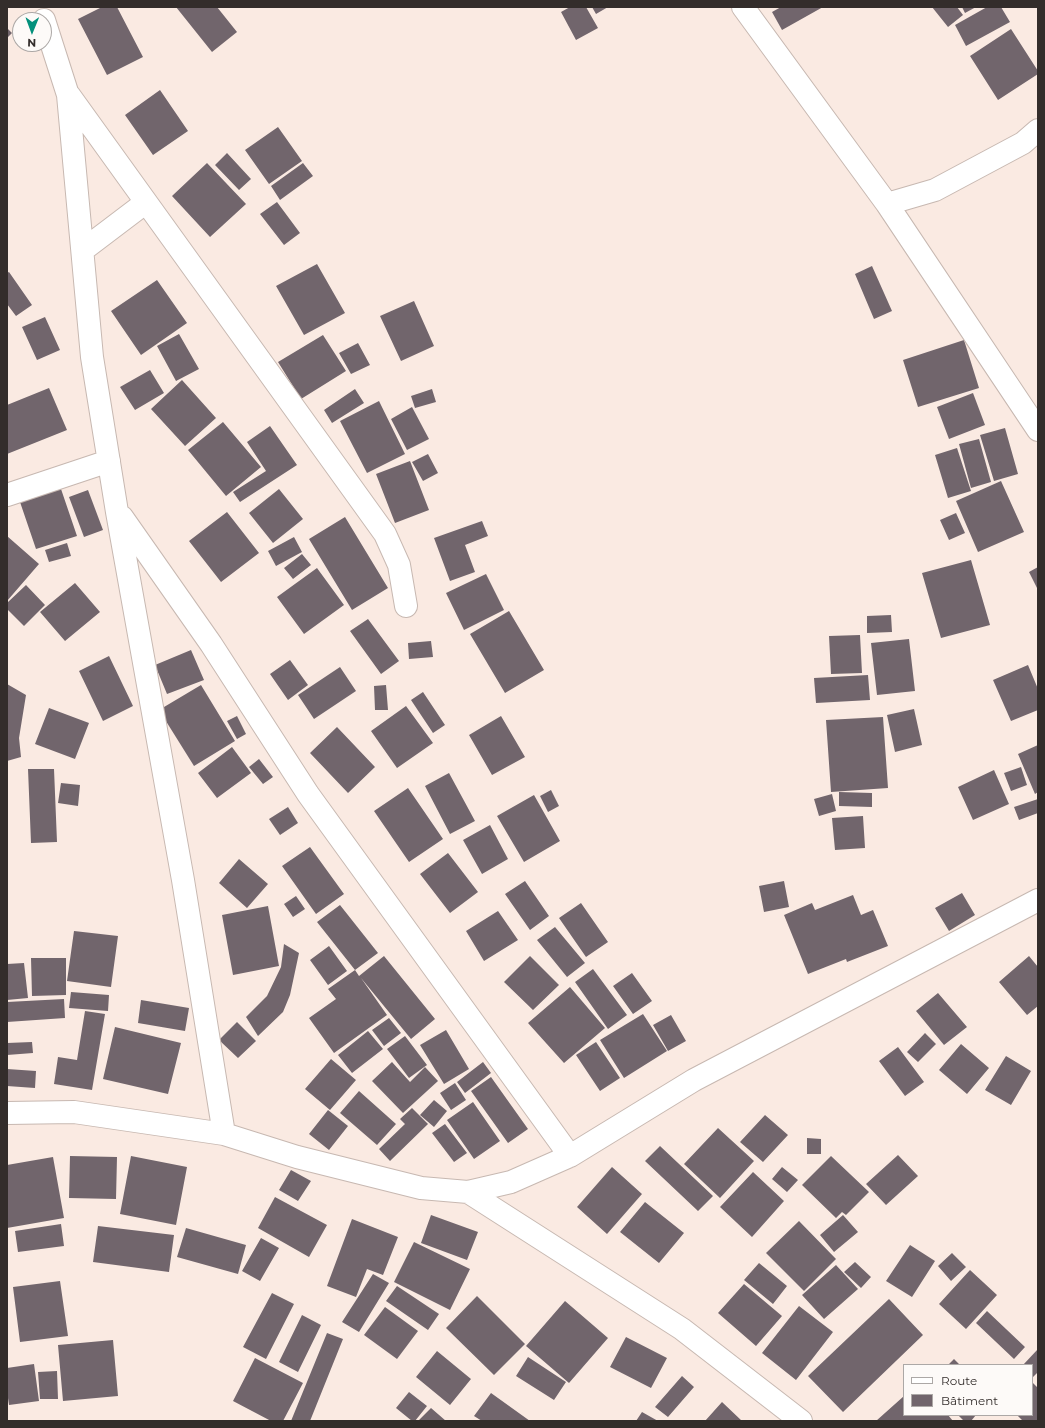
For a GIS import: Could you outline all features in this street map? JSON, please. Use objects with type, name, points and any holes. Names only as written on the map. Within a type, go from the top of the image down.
[{"type":"street","points":[[743,7],[887,204],[1038,430]]},
{"type":"street","points":[[52,45],[68,95],[92,358],[117,512],[183,880],[224,1134]]},
{"type":"street","points":[[68,95],[385,534],[399,565],[406,606]]},
{"type":"street","points":[[887,204],[935,190],[1023,142],[1038,130]]},
{"type":"street","points":[[83,250],[145,202]]},
{"type":"street","points":[[7,495],[109,461]]},
{"type":"street","points":[[117,512],[211,644],[308,794],[570,1156]]},
{"type":"street","points":[[7,1113],[74,1112],[224,1134],[297,1157],[421,1188],[468,1192],[511,1182],[570,1156],[694,1080],[1038,900]]},
{"type":"street","points":[[468,1192],[682,1329],[801,1421]]},
{"type":"building","points":[[102,7],[117,7],[143,57],[107,75],[78,19]]},
{"type":"building","points":[[176,7],[217,7],[237,32],[212,52]]},
{"type":"building","points":[[570,7],[586,7],[598,28],[576,40],[561,12]]},
{"type":"building","points":[[592,7],[608,7],[596,14]]},
{"type":"building","points":[[781,7],[823,7],[782,30],[772,12]]},
{"type":"building","points":[[932,7],[957,7],[963,15],[948,27]]},
{"type":"building","points":[[962,7],[976,7],[965,13]]},
{"type":"building","points":[[987,7],[1001,7],[1010,22],[966,46],[955,25]]},
{"type":"building","points":[[7,28],[12,33],[7,38]]},
{"type":"building","points":[[1011,29],[1038,71],[1038,74],[998,100],[970,56]]},
{"type":"building","points":[[160,90],[188,131],[153,155],[125,115]]},
{"type":"building","points":[[278,127],[302,161],[269,184],[245,150]]},
{"type":"building","points":[[227,153],[251,179],[239,190],[215,165]]},
{"type":"building","points":[[207,163],[246,204],[210,237],[172,196]]},
{"type":"building","points":[[303,163],[313,176],[280,200],[271,186]]},
{"type":"building","points":[[277,202],[300,233],[284,245],[260,214]]},
{"type":"building","points":[[317,264],[345,313],[304,335],[276,286]]},
{"type":"building","points":[[872,266],[892,311],[874,319],[855,274]]},
{"type":"building","points":[[9,272],[32,305],[16,316],[7,304],[7,273]]},
{"type":"building","points":[[157,280],[187,323],[141,355],[111,311]]},
{"type":"building","points":[[414,301],[434,346],[401,361],[380,316]]},
{"type":"building","points":[[45,317],[60,350],[37,360],[22,327]]},
{"type":"building","points":[[179,334],[199,369],[176,381],[157,346]]},
{"type":"building","points":[[323,335],[346,371],[301,399],[278,362]]},
{"type":"building","points":[[964,340],[979,388],[918,407],[903,360]]},
{"type":"building","points":[[358,343],[370,365],[351,374],[339,353]]},
{"type":"building","points":[[150,370],[164,393],[135,410],[120,387]]},
{"type":"building","points":[[182,380],[216,418],[185,446],[151,409]]},
{"type":"building","points":[[49,388],[67,430],[7,454],[7,405]]},
{"type":"building","points":[[355,389],[364,403],[332,423],[324,410]]},
{"type":"building","points":[[432,389],[436,402],[415,408],[411,396]]},
{"type":"building","points":[[973,393],[985,425],[949,439],[937,407]]},
{"type":"building","points":[[379,401],[405,454],[367,473],[340,421]]},
{"type":"building","points":[[412,407],[429,439],[407,450],[391,419]]},
{"type":"building","points":[[223,422],[261,467],[226,496],[188,450]]},
{"type":"building","points":[[270,426],[297,465],[240,502],[233,492],[266,471],[247,442]]},
{"type":"building","points":[[1005,428],[1018,474],[994,481],[980,435]]},
{"type":"building","points":[[979,439],[991,482],[971,488],[959,444]]},
{"type":"building","points":[[957,448],[971,491],[948,498],[935,455]]},
{"type":"building","points":[[428,454],[438,473],[423,481],[412,462]]},
{"type":"building","points":[[410,461],[429,510],[395,523],[376,474]]},
{"type":"building","points":[[1001,481],[1024,532],[978,552],[956,501]]},
{"type":"building","points":[[61,489],[77,536],[36,549],[20,502]]},
{"type":"building","points":[[279,489],[303,519],[273,543],[249,513]]},
{"type":"building","points":[[88,490],[103,530],[84,537],[69,497]]},
{"type":"building","points":[[227,512],[259,553],[221,582],[189,541]]},
{"type":"building","points":[[956,513],[965,533],[949,540],[940,520]]},
{"type":"building","points":[[345,517],[388,588],[352,610],[309,539]]},
{"type":"building","points":[[482,521],[488,536],[465,545],[475,572],[450,581],[434,538]]},
{"type":"building","points":[[7,536],[39,564],[7,601]]},
{"type":"building","points":[[294,537],[302,552],[276,566],[268,551]]},
{"type":"building","points":[[67,543],[71,556],[49,562],[45,550]]},
{"type":"building","points":[[302,554],[311,565],[293,579],[284,568]]},
{"type":"building","points":[[971,560],[990,625],[941,638],[922,573]]},
{"type":"building","points":[[1038,567],[1038,590],[1029,572]]},
{"type":"building","points":[[317,568],[344,605],[304,634],[277,597]]},
{"type":"building","points":[[486,574],[504,610],[464,630],[446,593]]},
{"type":"building","points":[[75,583],[100,612],[65,641],[40,612]]},
{"type":"building","points":[[26,585],[45,605],[24,626],[7,609],[7,603]]},
{"type":"building","points":[[509,611],[544,670],[505,693],[470,634]]},
{"type":"building","points":[[891,615],[892,632],[867,633],[867,616]]},
{"type":"building","points":[[368,619],[399,661],[381,674],[350,631]]},
{"type":"building","points":[[860,635],[862,673],[831,674],[829,636]]},
{"type":"building","points":[[909,639],[915,691],[877,695],[871,643]]},
{"type":"building","points":[[431,641],[433,657],[409,659],[408,643]]},
{"type":"building","points":[[191,650],[204,680],[167,694],[155,665]]},
{"type":"building","points":[[109,656],[133,706],[103,721],[79,671]]},
{"type":"building","points":[[290,660],[308,685],[288,700],[270,674]]},
{"type":"building","points":[[1028,665],[1038,689],[1038,710],[1011,721],[993,680]]},
{"type":"building","points":[[340,667],[356,691],[314,719],[298,695]]},
{"type":"building","points":[[868,675],[870,700],[816,703],[814,678]]},
{"type":"building","points":[[7,684],[26,695],[19,738],[21,757],[7,761]]},
{"type":"building","points":[[201,685],[235,741],[194,766],[159,710]]},
{"type":"building","points":[[386,685],[388,710],[375,710],[374,686]]},
{"type":"building","points":[[423,692],[445,725],[433,733],[411,700]]},
{"type":"building","points":[[406,706],[433,743],[397,768],[371,731]]},
{"type":"building","points":[[49,708],[89,723],[75,759],[35,744]]},
{"type":"building","points":[[914,709],[922,745],[895,752],[887,715]]},
{"type":"building","points":[[237,716],[246,734],[237,739],[227,721]]},
{"type":"building","points":[[501,716],[525,757],[492,775],[469,735]]},
{"type":"building","points":[[883,717],[888,788],[831,792],[826,720]]},
{"type":"building","points":[[337,727],[375,767],[348,793],[310,753]]},
{"type":"building","points":[[1038,745],[1038,792],[1035,794],[1018,754]]},
{"type":"building","points":[[232,747],[251,773],[217,798],[198,773]]},
{"type":"building","points":[[259,759],[273,777],[263,784],[249,767]]},
{"type":"building","points":[[1021,767],[1027,785],[1011,791],[1004,773]]},
{"type":"building","points":[[28,769],[54,769],[57,842],[31,843]]},
{"type":"building","points":[[994,770],[1009,804],[973,820],[958,787]]},
{"type":"building","points":[[449,773],[475,821],[450,834],[425,786]]},
{"type":"building","points":[[61,783],[80,785],[78,806],[58,803]]},
{"type":"building","points":[[408,788],[443,839],[409,862],[374,811]]},
{"type":"building","points":[[551,790],[559,806],[548,812],[540,796]]},
{"type":"building","points":[[839,792],[872,793],[872,807],[839,806]]},
{"type":"building","points":[[832,794],[836,811],[819,816],[814,799]]},
{"type":"building","points":[[534,795],[560,841],[524,862],[497,816]]},
{"type":"building","points":[[1038,799],[1038,813],[1019,820],[1014,807]]},
{"type":"building","points":[[288,807],[298,823],[280,835],[269,819]]},
{"type":"building","points":[[863,816],[865,848],[835,850],[832,818]]},
{"type":"building","points":[[490,825],[508,859],[482,874],[463,840]]},
{"type":"building","points":[[310,847],[344,894],[316,914],[282,866]]},
{"type":"building","points":[[448,853],[478,892],[450,913],[420,874]]},
{"type":"building","points":[[239,859],[268,884],[247,908],[219,883]]},
{"type":"building","points":[[525,881],[549,916],[530,930],[505,894]]},
{"type":"building","points":[[784,881],[789,907],[764,912],[759,886]]},
{"type":"building","points":[[962,893],[975,915],[949,931],[935,908]]},
{"type":"building","points":[[853,895],[861,915],[873,910],[888,946],[847,962],[846,959],[808,974],[784,915],[812,903],[815,910]]},
{"type":"building","points":[[296,896],[305,909],[293,917],[284,904]]},
{"type":"building","points":[[581,903],[608,942],[586,957],[559,918]]},
{"type":"building","points":[[340,905],[378,953],[355,970],[317,922]]},
{"type":"building","points":[[268,906],[279,966],[233,975],[222,915]]},
{"type":"building","points":[[498,911],[518,940],[484,961],[466,931]]},
{"type":"building","points":[[555,927],[585,963],[567,977],[537,940]]},
{"type":"building","points":[[74,931],[118,936],[111,987],[67,981]]},
{"type":"building","points":[[284,944],[299,953],[290,995],[283,1012],[258,1036],[246,1017],[267,996],[281,967]]},
{"type":"building","points":[[329,946],[347,971],[328,985],[310,960]]},
{"type":"building","points":[[384,956],[435,1019],[411,1039],[361,978],[387,1015],[334,1053],[309,1018],[336,999],[328,989],[355,970],[359,976]]},
{"type":"building","points":[[530,956],[559,985],[533,1010],[504,982]]},
{"type":"building","points":[[1029,956],[1038,967],[1038,1006],[1027,1015],[999,982]]},
{"type":"building","points":[[31,958],[66,958],[66,995],[32,996]]},
{"type":"building","points":[[24,963],[28,998],[7,1000],[7,964]]},
{"type":"building","points":[[593,969],[627,1015],[608,1029],[575,982]]},
{"type":"building","points":[[632,973],[652,1001],[633,1014],[613,986]]},
{"type":"building","points":[[570,987],[605,1028],[564,1063],[528,1023]]},
{"type":"building","points":[[71,992],[109,995],[108,1011],[69,1008]]},
{"type":"building","points":[[938,993],[967,1027],[944,1045],[916,1011]]},
{"type":"building","points":[[64,999],[65,1018],[7,1022],[7,1002]]},
{"type":"building","points":[[141,1000],[189,1008],[185,1031],[138,1023]]},
{"type":"building","points":[[85,1011],[105,1014],[92,1090],[54,1084],[58,1057],[77,1060]]},
{"type":"building","points":[[643,1014],[667,1051],[624,1078],[600,1040]]},
{"type":"building","points":[[671,1015],[686,1041],[668,1051],[653,1025]]},
{"type":"building","points":[[389,1018],[401,1033],[384,1046],[372,1030]]},
{"type":"building","points":[[237,1022],[256,1041],[238,1058],[219,1040]]},
{"type":"building","points":[[115,1027],[181,1043],[168,1094],[103,1079]]},
{"type":"building","points":[[446,1030],[469,1069],[444,1084],[420,1045]]},
{"type":"building","points":[[368,1031],[383,1049],[352,1073],[338,1055]]},
{"type":"building","points":[[925,1033],[936,1044],[918,1062],[907,1052]]},
{"type":"building","points":[[405,1036],[427,1065],[409,1078],[387,1049]]},
{"type":"building","points":[[32,1042],[33,1053],[7,1055],[7,1043]]},
{"type":"building","points":[[596,1042],[620,1078],[600,1091],[576,1055]]},
{"type":"building","points":[[961,1044],[989,1068],[967,1094],[939,1070]]},
{"type":"building","points":[[898,1047],[924,1082],[905,1096],[879,1061]]},
{"type":"building","points":[[1006,1056],[1031,1071],[1011,1105],[985,1090]]},
{"type":"building","points":[[331,1059],[356,1080],[330,1110],[305,1089]]},
{"type":"building","points":[[392,1062],[410,1082],[425,1067],[438,1081],[403,1113],[372,1081]]},
{"type":"building","points":[[483,1062],[491,1073],[465,1093],[457,1082]]},
{"type":"building","points":[[7,1069],[36,1071],[35,1088],[7,1086]]},
{"type":"building","points":[[491,1077],[528,1129],[508,1143],[471,1091]]},
{"type":"building","points":[[455,1083],[466,1100],[451,1110],[440,1093]]},
{"type":"building","points":[[359,1091],[396,1124],[377,1145],[340,1113]]},
{"type":"building","points":[[434,1100],[447,1111],[434,1127],[420,1115]]},
{"type":"building","points":[[473,1102],[500,1141],[474,1159],[447,1120]]},
{"type":"building","points":[[412,1108],[428,1124],[390,1161],[379,1149],[405,1124],[400,1119]]},
{"type":"building","points":[[328,1110],[348,1126],[329,1150],[309,1134]]},
{"type":"building","points":[[765,1115],[788,1135],[763,1162],[740,1142]]},
{"type":"building","points":[[445,1124],[467,1153],[454,1162],[432,1133]]},
{"type":"building","points":[[718,1128],[754,1161],[720,1198],[684,1164]]},
{"type":"building","points":[[807,1138],[821,1139],[821,1154],[807,1154]]},
{"type":"building","points":[[660,1146],[713,1196],[698,1211],[645,1161]]},
{"type":"building","points":[[898,1155],[918,1176],[886,1205],[866,1184]]},
{"type":"building","points":[[70,1156],[117,1157],[116,1199],[69,1198]]},
{"type":"building","points":[[131,1156],[187,1167],[176,1225],[120,1214]]},
{"type":"building","points":[[831,1156],[869,1192],[846,1215],[842,1212],[836,1218],[802,1185]]},
{"type":"building","points":[[53,1157],[64,1218],[7,1228],[7,1165]]},
{"type":"building","points":[[612,1167],[642,1194],[607,1234],[577,1207]]},
{"type":"building","points":[[782,1167],[798,1180],[787,1192],[772,1179]]},
{"type":"building","points":[[291,1170],[311,1181],[298,1201],[279,1190]]},
{"type":"building","points":[[753,1172],[784,1201],[752,1237],[720,1207]]},
{"type":"building","points":[[275,1197],[327,1225],[309,1257],[258,1228]]},
{"type":"building","points":[[645,1202],[684,1233],[659,1263],[620,1232]]},
{"type":"building","points":[[431,1215],[478,1232],[467,1260],[421,1243]]},
{"type":"building","points":[[843,1215],[858,1232],[834,1252],[820,1235]]},
{"type":"building","points":[[352,1219],[398,1237],[383,1275],[367,1269],[356,1297],[327,1286]]},
{"type":"building","points":[[799,1221],[836,1259],[804,1291],[766,1253]]},
{"type":"building","points":[[61,1224],[64,1246],[18,1252],[15,1231]]},
{"type":"building","points":[[98,1226],[174,1235],[169,1272],[93,1262]]},
{"type":"building","points":[[186,1228],[246,1245],[238,1274],[177,1257]]},
{"type":"building","points":[[261,1238],[279,1248],[260,1281],[242,1271]]},
{"type":"building","points":[[414,1242],[470,1269],[450,1310],[394,1282]]},
{"type":"building","points":[[910,1245],[935,1261],[912,1297],[886,1281]]},
{"type":"building","points":[[952,1253],[966,1267],[951,1281],[938,1266]]},
{"type":"building","points":[[855,1262],[871,1277],[861,1288],[844,1272]]},
{"type":"building","points":[[759,1263],[787,1286],[773,1304],[744,1280]]},
{"type":"building","points":[[836,1265],[858,1289],[824,1319],[802,1295]]},
{"type":"building","points":[[970,1270],[997,1295],[966,1329],[939,1304]]},
{"type":"building","points":[[373,1274],[389,1283],[359,1332],[342,1322]]},
{"type":"building","points":[[60,1281],[68,1336],[20,1342],[13,1287]]},
{"type":"building","points":[[744,1284],[782,1316],[756,1346],[718,1313]]},
{"type":"building","points":[[397,1286],[439,1314],[428,1330],[386,1301]]},
{"type":"building","points":[[272,1293],[294,1304],[266,1359],[243,1347]]},
{"type":"building","points":[[477,1296],[525,1344],[494,1375],[446,1328]]},
{"type":"building","points":[[889,1299],[923,1335],[843,1412],[808,1376]]},
{"type":"building","points":[[565,1301],[608,1338],[569,1383],[526,1346]]},
{"type":"building","points":[[799,1306],[833,1332],[796,1380],[762,1353]]},
{"type":"building","points":[[385,1307],[418,1331],[397,1359],[364,1335]]},
{"type":"building","points":[[987,1311],[1025,1347],[1014,1359],[976,1323]]},
{"type":"building","points":[[302,1315],[321,1325],[298,1372],[279,1362]]},
{"type":"building","points":[[327,1333],[343,1339],[310,1421],[291,1421]]},
{"type":"building","points":[[626,1337],[667,1358],[651,1388],[610,1367]]},
{"type":"building","points":[[113,1340],[118,1396],[63,1401],[58,1345]]},
{"type":"building","points":[[1038,1349],[1038,1372],[1033,1377],[1033,1364],[1024,1364]]},
{"type":"building","points":[[437,1351],[471,1379],[450,1405],[416,1377]]},
{"type":"building","points":[[528,1357],[566,1382],[554,1400],[516,1376]]},
{"type":"building","points":[[255,1358],[303,1383],[283,1421],[271,1421],[233,1401]]},
{"type":"building","points":[[954,1359],[959,1364],[949,1364]]},
{"type":"building","points":[[34,1364],[39,1401],[9,1405],[7,1391],[7,1368]]},
{"type":"building","points":[[57,1371],[58,1399],[40,1399],[38,1372]]},
{"type":"building","points":[[682,1376],[694,1387],[668,1417],[655,1407]]},
{"type":"building","points":[[1033,1383],[1038,1388],[1038,1421],[1023,1421],[1018,1416],[1033,1416]]},
{"type":"building","points":[[409,1392],[427,1406],[415,1421],[412,1421],[396,1408]]},
{"type":"building","points":[[491,1393],[530,1421],[482,1421],[474,1416]]},
{"type":"building","points":[[903,1397],[903,1416],[949,1416],[953,1421],[876,1421]]},
{"type":"building","points":[[722,1402],[742,1421],[705,1421]]},
{"type":"building","points":[[431,1408],[446,1421],[418,1421]]},
{"type":"building","points":[[642,1412],[658,1421],[636,1421]]},
{"type":"building","points":[[959,1416],[975,1416],[971,1421],[964,1421]]}]
